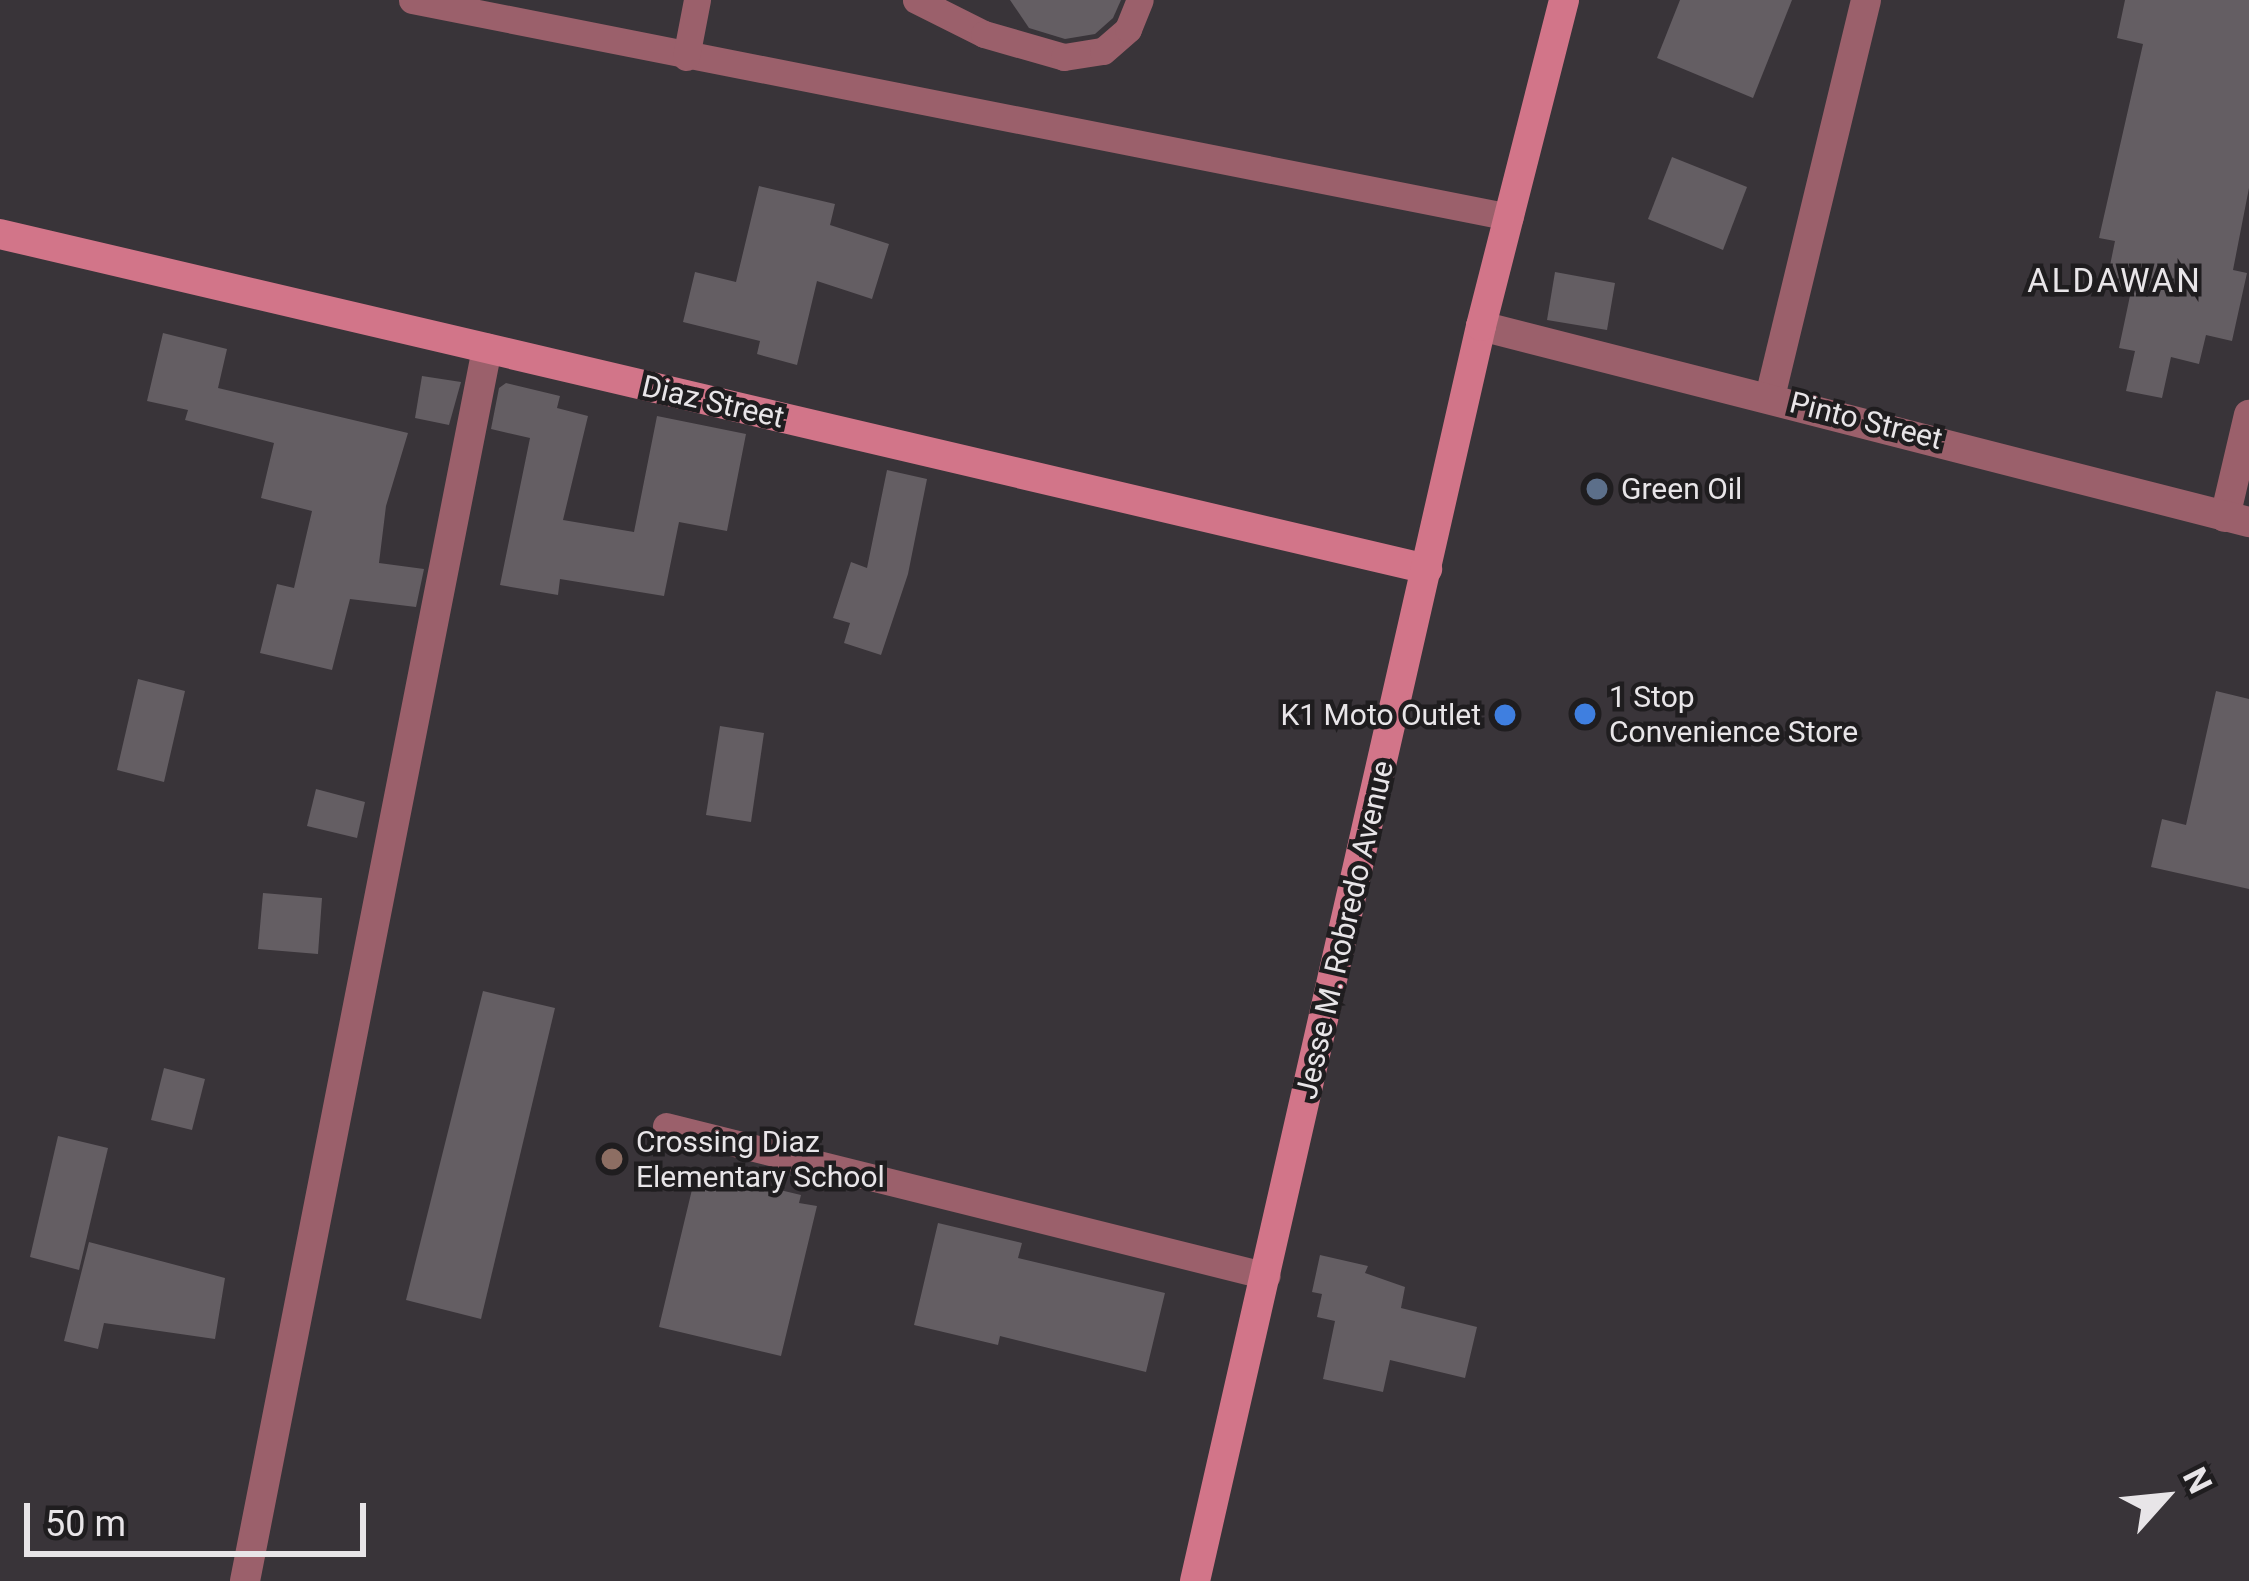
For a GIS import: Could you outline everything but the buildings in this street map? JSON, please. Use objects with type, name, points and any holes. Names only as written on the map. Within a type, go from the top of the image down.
[{"type":"main road","name":"Jesse M. Robredo Avenue","points":[[1195,1581],[1481,326],[1564,0]]},
{"type":"main road","name":"Diaz Street","points":[[0,234],[1426,569]]},
{"type":"street","points":[[1770,397],[1866,0]]},
{"type":"street","name":"Pinto Street","points":[[1481,326],[2237,520]]},
{"type":"street","points":[[245,1581],[487,349]]},
{"type":"street","points":[[2237,520],[2249,415]]},
{"type":"lane","points":[[412,0],[539,14],[686,56],[1510,217]]},
{"type":"lane","points":[[686,56],[697,0]]},
{"type":"lane","points":[[916,0],[985,34],[1064,57],[1103,51],[1128,29],[1140,0]]},
{"type":"lane","points":[[666,1126],[1267,1276]]},
{"type":"place","name":"Green Oil","points":[[1597,489]]},
{"type":"place","name":"1 Stop Convenience Store","points":[[1585,714]]},
{"type":"place","name":"K1 Moto Outlet","points":[[1505,715]]},
{"type":"place","name":"Crossing Diaz Elementary School","points":[[612,1159]]},
{"type":"district","name":"ALDAWAN","points":[[2115,281]]}]
